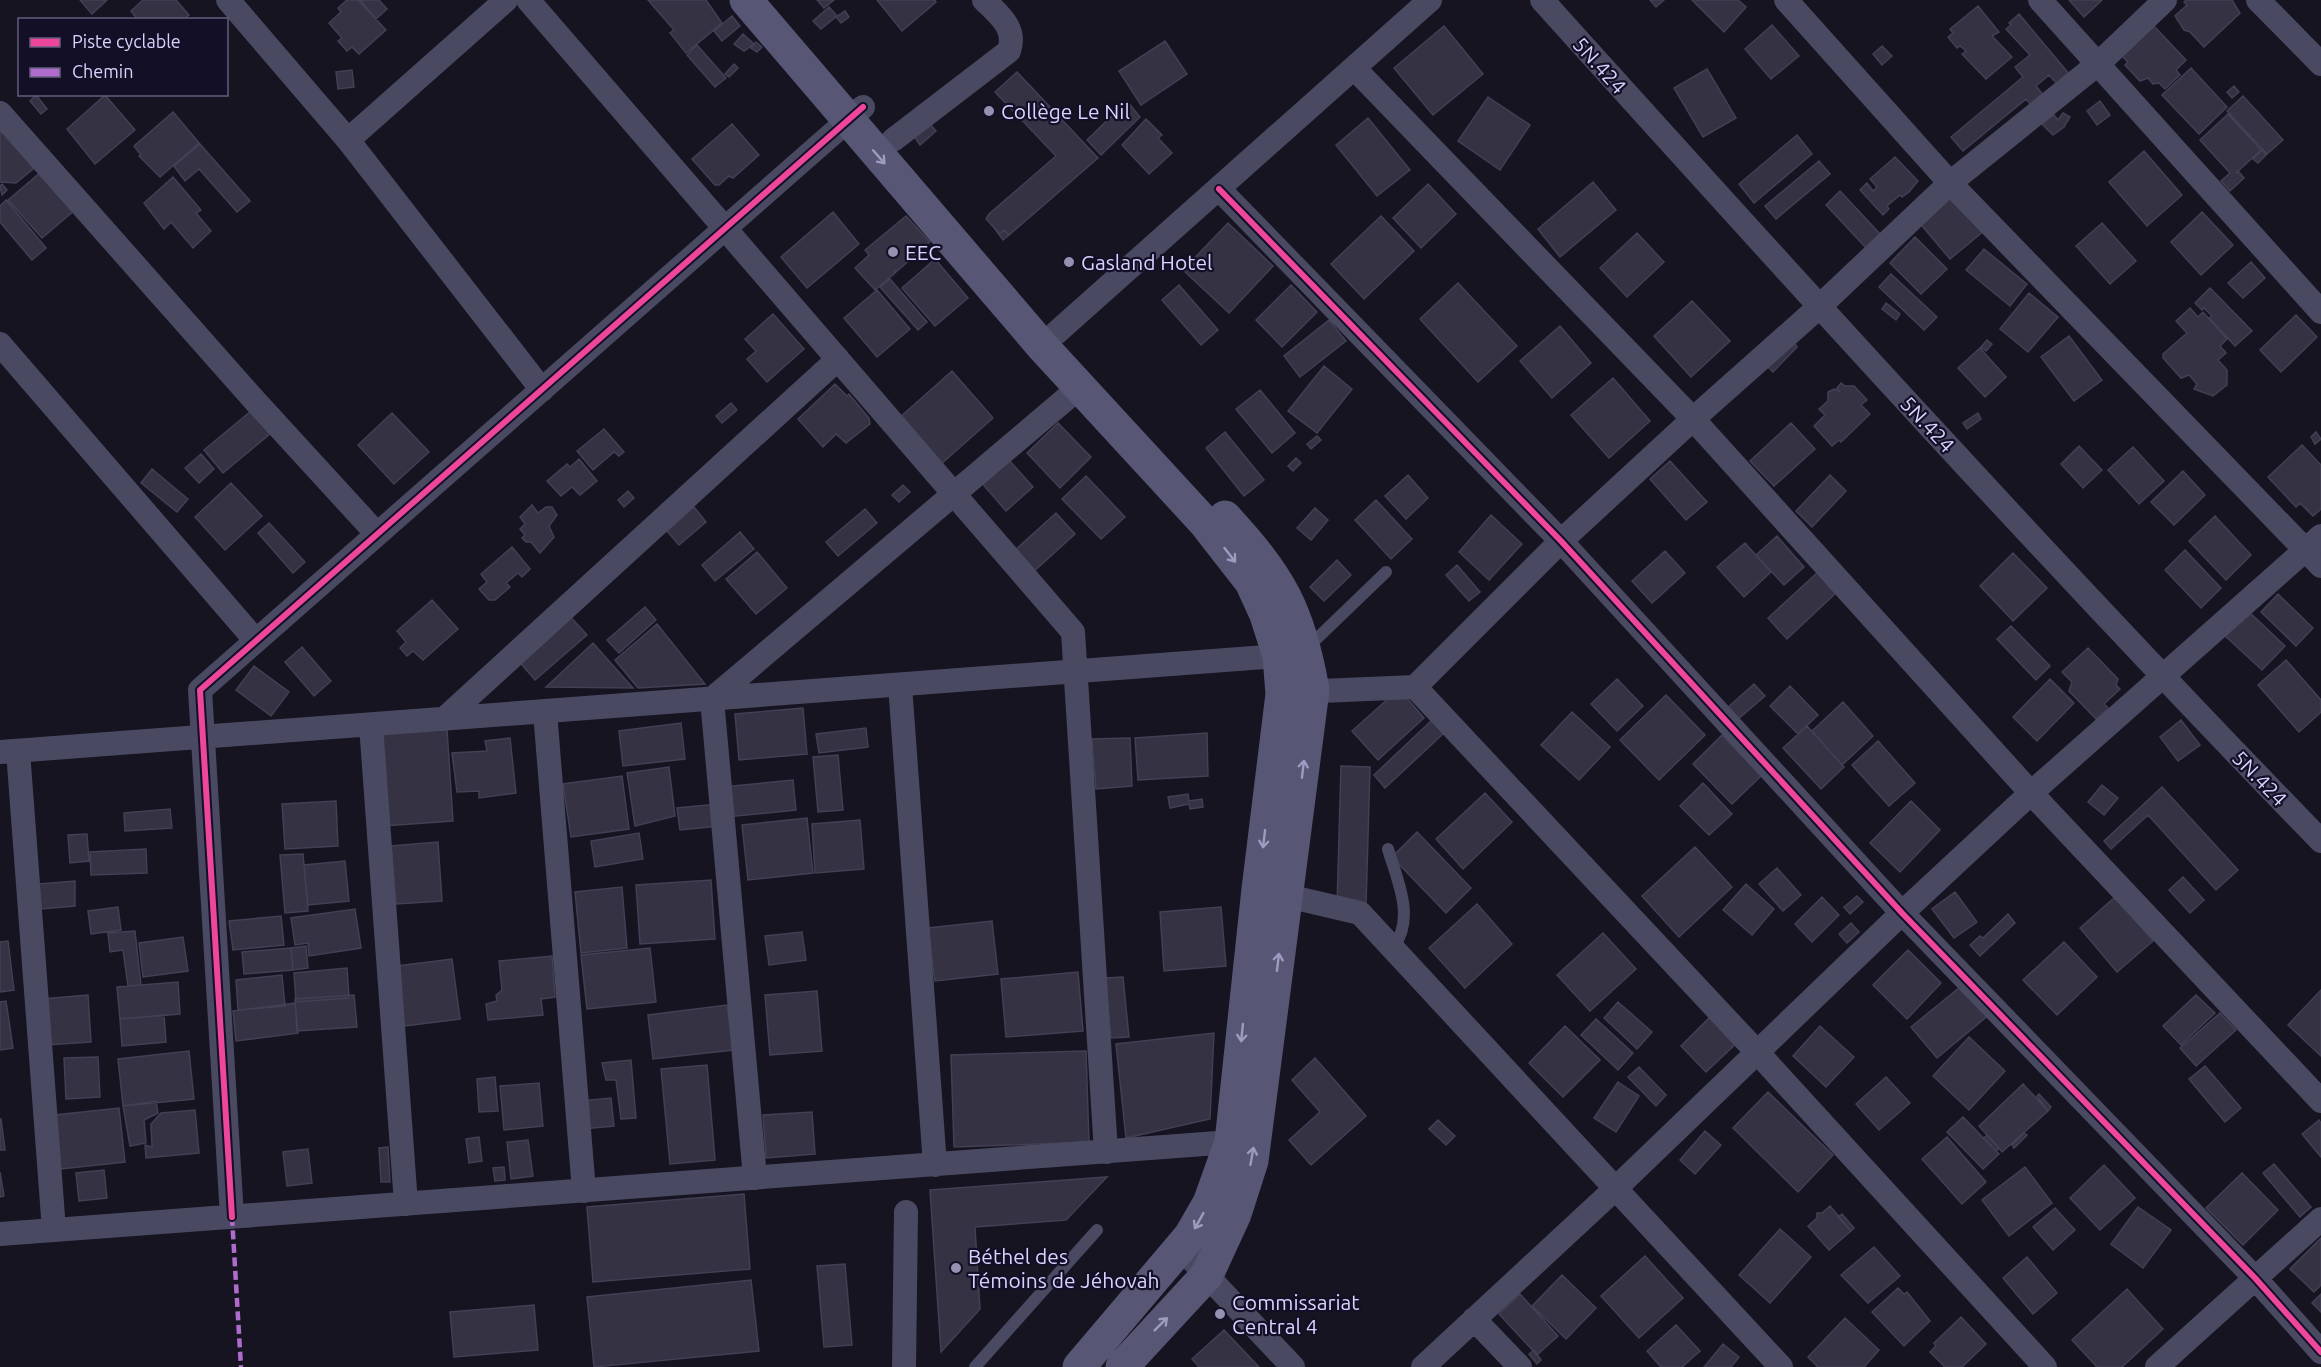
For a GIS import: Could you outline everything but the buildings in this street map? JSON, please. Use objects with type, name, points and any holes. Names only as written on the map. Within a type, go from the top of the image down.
[{"type":"main road","points":[[746,0],[855,114],[893,140],[1056,333],[1255,550],[1292,607],[1292,652],[1298,692],[1272,892],[1231,1142],[1209,1203],[1181,1248],[1079,1367]]},
{"type":"main road","points":[[770,0],[855,114],[1080,387],[1205,523],[1251,582],[1266,615],[1292,652]]},
{"type":"main road","points":[[1122,1367],[1207,1275],[1235,1214],[1252,1161],[1272,892]]},
{"type":"street","points":[[228,0],[348,140],[542,390]]},
{"type":"street","points":[[348,140],[506,0]]},
{"type":"street","points":[[528,0],[1073,632],[1106,1152]]},
{"type":"street","points":[[893,140],[1009,51],[1013,42],[1007,23],[984,0]]},
{"type":"street","points":[[1056,333],[1430,0]]},
{"type":"street","name":"5N.424","points":[[1542,0],[1819,307],[2162,678],[2321,841]]},
{"type":"street","points":[[1423,1367],[1616,1188],[1902,913],[2031,793],[2162,678],[2316,551],[1950,183],[1786,0]]},
{"type":"street","points":[[2040,0],[2321,312]]},
{"type":"street","points":[[1298,692],[1415,687],[1561,541],[1693,418],[1819,307],[1950,183],[2098,63],[2165,0]]},
{"type":"street","points":[[2258,0],[2321,64]]},
{"type":"street","points":[[1354,68],[1693,418],[2031,793],[2321,1101]]},
{"type":"street","points":[[0,113],[248,393],[377,534]]},
{"type":"street","points":[[232,1217],[200,690],[855,114]]},
{"type":"street","points":[[1219,189],[1561,541],[1902,913],[2255,1278],[2321,1352]]},
{"type":"street","points":[[0,344],[256,641]]},
{"type":"street","points":[[444,719],[838,359]]},
{"type":"street","points":[[712,699],[1080,387]]},
{"type":"street","points":[[54,1230],[9,752],[1075,672],[1292,652]]},
{"type":"street","points":[[900,685],[935,1165]]},
{"type":"street","points":[[1415,687],[1757,1052],[2045,1367]]},
{"type":"street","points":[[712,699],[756,1178]]},
{"type":"street","points":[[545,712],[584,1191]]},
{"type":"street","points":[[371,725],[406,1204]]},
{"type":"street","points":[[1272,892],[1360,913],[1781,1367]]},
{"type":"street","points":[[0,1234],[1231,1142]]},
{"type":"street","points":[[904,1367],[906,1212]]},
{"type":"street","points":[[2157,1367],[2321,1219]]},
{"type":"street","points":[[1181,1248],[1293,1367]]},
{"type":"street","points":[[1474,1319],[1520,1367]]},
{"type":"lane","points":[[1292,652],[1386,572]]},
{"type":"lane","points":[[1388,849],[1402,896],[1405,916],[1399,940],[1393,948]]},
{"type":"lane","points":[[975,1367],[1097,1230]]},
{"type":"marked path","points":[[232,1217],[241,1367]]},
{"type":"cycle path","points":[[232,1217],[200,690],[863,107]]},
{"type":"cycle path","points":[[1219,189],[1561,541],[1902,913],[2255,1278],[2321,1352]]},
{"type":"place","name":"Collège Le Nil","points":[[989,111]]},
{"type":"place","name":"EEC","points":[[893,252]]},
{"type":"place","name":"Gasland Hotel","points":[[1069,262]]},
{"type":"place","name":"Béthel des Témoins de Jéhovah","points":[[956,1268]]},
{"type":"place","name":"Commissariat Central 4","points":[[1220,1314]]}]
